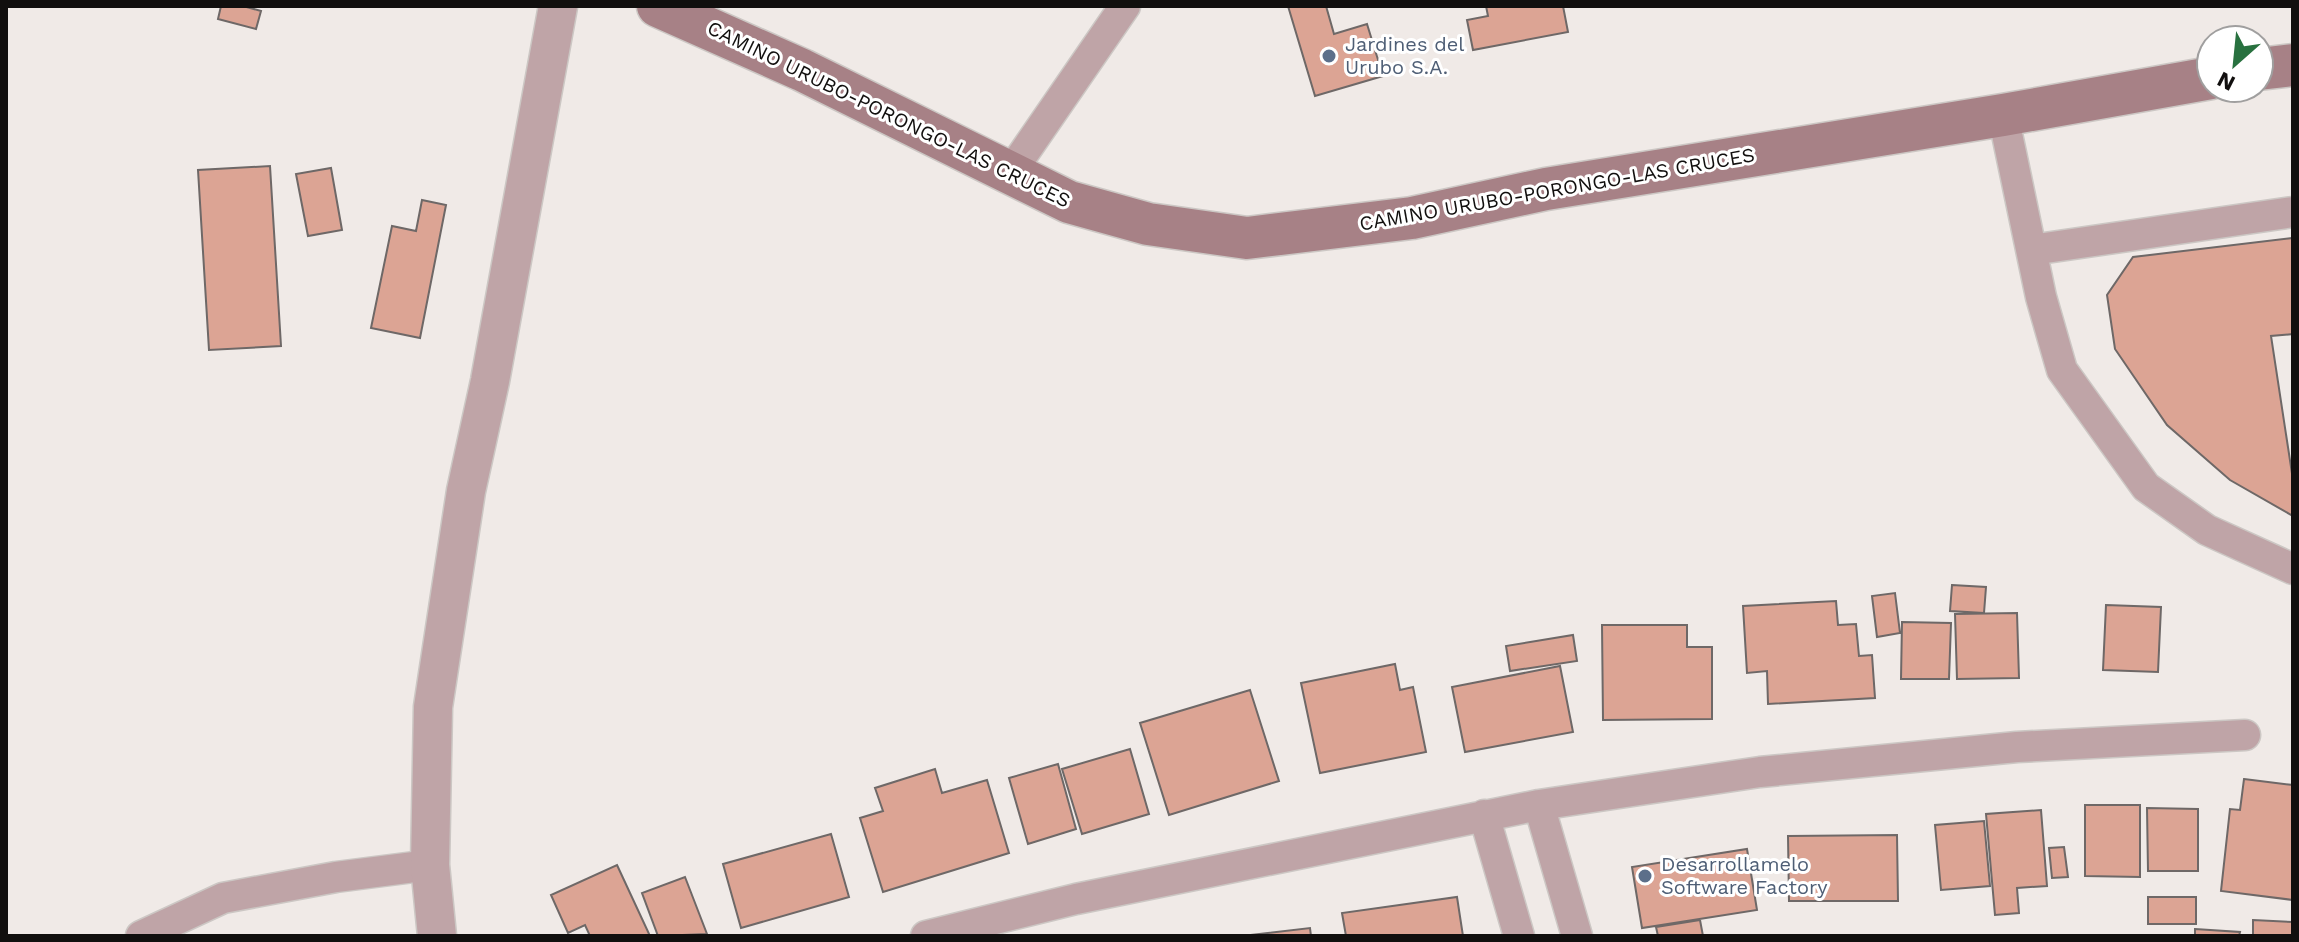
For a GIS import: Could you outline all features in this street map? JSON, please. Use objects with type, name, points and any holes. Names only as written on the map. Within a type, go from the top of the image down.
[{"type":"main road","name":"CAMINO URUBO-PORONGO-LAS CRUCES","points":[[658,6],[802,70],[1069,202],[1148,224],[1247,238],[1412,218],[1546,189],[2195,81]]},
{"type":"street","points":[[437,936],[430,865],[433,707],[466,491],[490,381],[558,6]]},
{"type":"street","points":[[1010,173],[1125,6]]},
{"type":"street","points":[[2003,115],[2041,297],[2062,370],[2146,487],[2207,530],[2293,569]]},
{"type":"street","points":[[2032,250],[2293,212]]},
{"type":"street","points":[[926,936],[1076,899],[1539,805],[1760,772],[2017,747],[2245,735]]},
{"type":"street","points":[[1539,805],[1577,936]]},
{"type":"street","points":[[1484,815],[1519,936]]},
{"type":"street","points":[[141,936],[223,898],[336,877],[430,865]]},
{"type":"building","points":[[221,6],[243,6],[261,11],[256,29],[218,19]]},
{"type":"building","points":[[1288,6],[1326,6],[1334,34],[1367,24],[1383,76],[1315,96]]},
{"type":"building","points":[[1486,6],[1563,6],[1568,32],[1473,50],[1467,20],[1488,16]]},
{"type":"building","points":[[270,166],[281,346],[209,350],[198,170]]},
{"type":"building","points":[[331,168],[342,230],[308,236],[296,174]]},
{"type":"building","points":[[422,200],[446,205],[420,338],[371,328],[392,226],[416,231]]},
{"type":"building","points":[[2293,238],[2293,334],[2271,336],[2293,480],[2293,516],[2230,480],[2167,425],[2115,349],[2107,295],[2133,257]]},
{"type":"building","points":[[1952,585],[1986,587],[1984,613],[1950,611]]},
{"type":"building","points":[[1895,593],[1900,633],[1877,637],[1872,596]]},
{"type":"building","points":[[1836,601],[1838,625],[1856,624],[1859,656],[1872,655],[1875,698],[1768,704],[1767,671],[1747,673],[1743,606]]},
{"type":"building","points":[[2106,605],[2161,607],[2158,672],[2103,670]]},
{"type":"building","points":[[2017,613],[2019,678],[1957,679],[1955,614]]},
{"type":"building","points":[[1902,622],[1951,623],[1949,679],[1901,679]]},
{"type":"building","points":[[1602,625],[1687,625],[1687,647],[1712,647],[1712,719],[1603,720]]},
{"type":"building","points":[[1573,635],[1577,661],[1510,671],[1506,646]]},
{"type":"building","points":[[1395,664],[1400,690],[1413,687],[1426,752],[1320,773],[1301,683]]},
{"type":"building","points":[[1560,666],[1573,732],[1465,752],[1452,687]]},
{"type":"building","points":[[1250,690],[1279,781],[1169,815],[1140,723]]},
{"type":"building","points":[[1130,749],[1149,814],[1082,834],[1062,769]]},
{"type":"building","points":[[1058,764],[1076,829],[1028,844],[1009,778]]},
{"type":"building","points":[[935,769],[942,793],[987,780],[1009,853],[883,892],[860,818],[883,811],[875,788]]},
{"type":"building","points":[[2244,779],[2293,785],[2293,900],[2221,891],[2230,809],[2240,810]]},
{"type":"building","points":[[2085,805],[2140,805],[2140,877],[2085,876]]},
{"type":"building","points":[[2147,808],[2198,809],[2198,871],[2148,871]]},
{"type":"building","points":[[2041,810],[2047,886],[2017,888],[2019,913],[1995,915],[1986,814]]},
{"type":"building","points":[[1984,821],[1990,886],[1941,890],[1935,825]]},
{"type":"building","points":[[831,834],[849,897],[741,928],[723,864]]},
{"type":"building","points":[[1897,835],[1898,901],[1789,901],[1788,836]]},
{"type":"building","points":[[2064,847],[2068,877],[2052,878],[2049,848]]},
{"type":"building","points":[[1747,849],[1757,910],[1642,928],[1632,867]]},
{"type":"building","points":[[617,865],[650,936],[590,936],[585,925],[568,933],[551,895]]},
{"type":"building","points":[[685,877],[707,934],[658,936],[642,893]]},
{"type":"building","points":[[1457,897],[1463,936],[1346,936],[1342,913]]},
{"type":"building","points":[[2148,897],[2196,897],[2196,924],[2148,924]]},
{"type":"building","points":[[1700,920],[1703,936],[1658,936],[1656,927]]},
{"type":"building","points":[[2253,920],[2293,922],[2293,936],[2253,936]]},
{"type":"building","points":[[1310,928],[1311,936],[1242,936]]},
{"type":"building","points":[[2195,929],[2240,932],[2239,936],[2195,936]]},
{"type":"place","name":"Jardines del Urubo S.A.","points":[[1329,56]]},
{"type":"place","name":"Desarrollamelo Software Factory","points":[[1645,876]]}]
